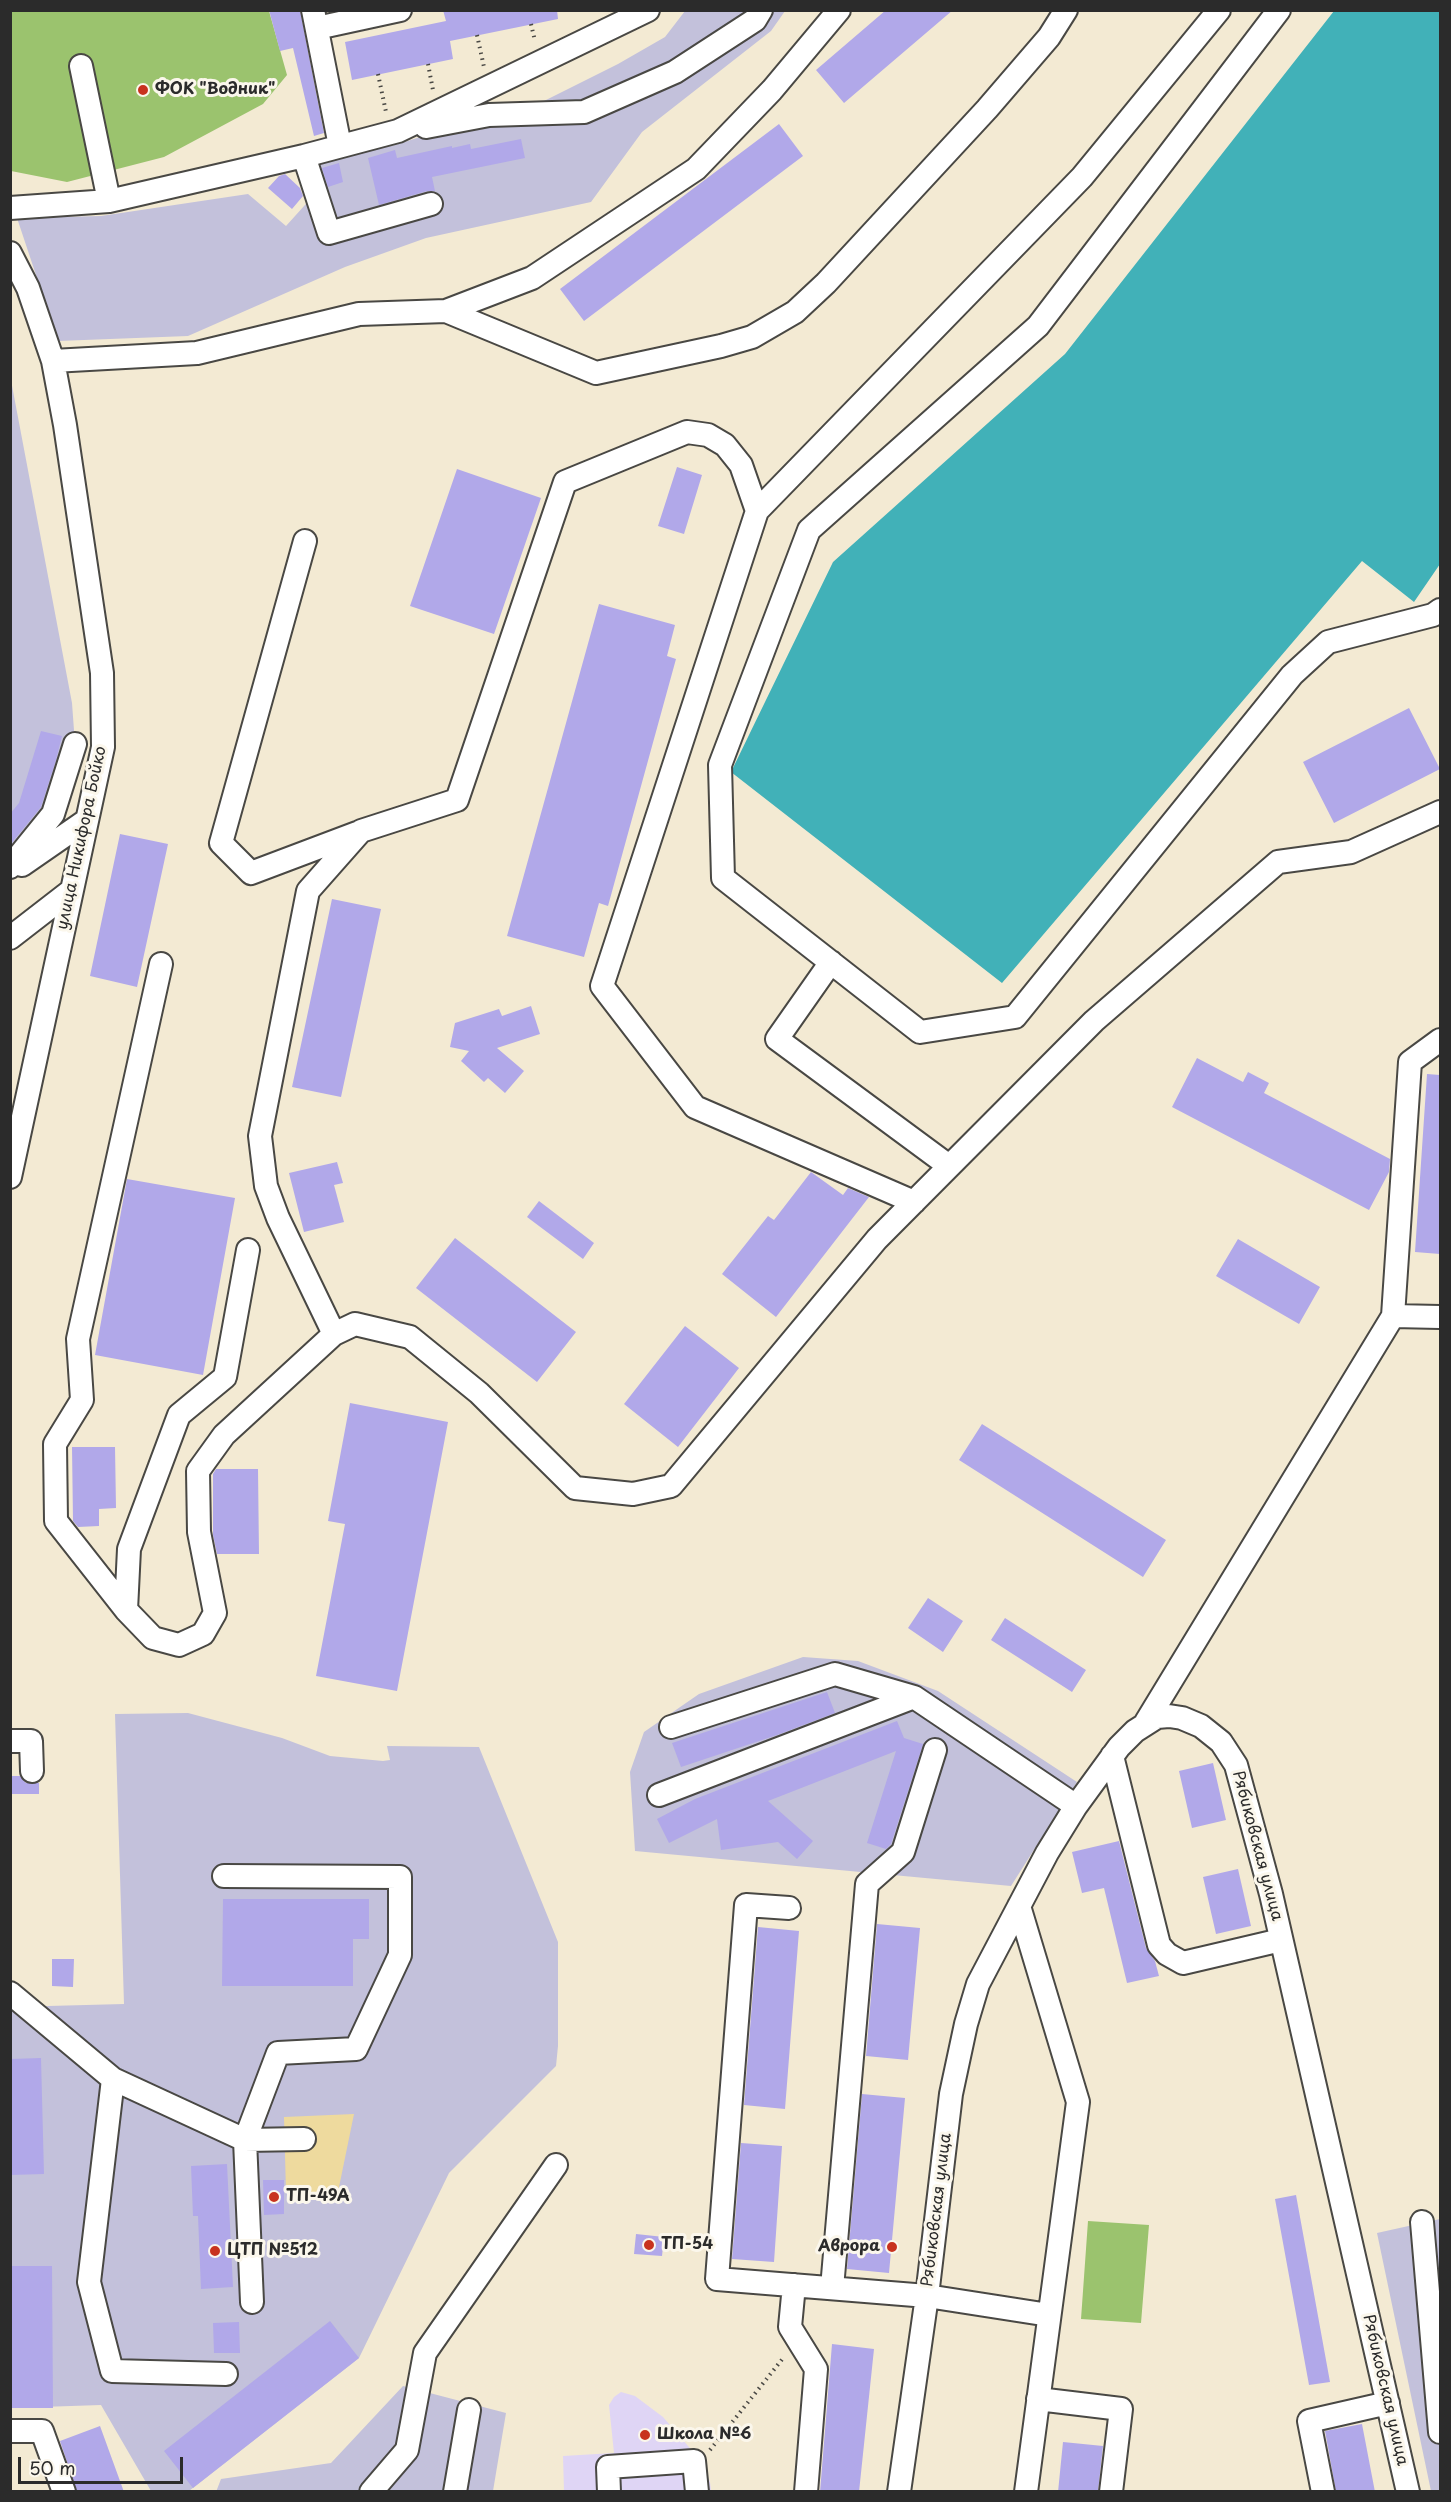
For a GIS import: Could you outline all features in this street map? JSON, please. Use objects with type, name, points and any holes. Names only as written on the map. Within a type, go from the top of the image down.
[{"type":"street","points":[[340,146],[315,19],[399,10]]},
{"type":"street","points":[[10,208],[109,201],[340,146],[648,10]]},
{"type":"street","points":[[392,124],[489,115],[584,112],[675,72],[755,20],[761,10]]},
{"type":"street","points":[[53,361],[197,353],[359,314],[446,311],[532,278],[696,169],[772,90],[839,10]]},
{"type":"street","points":[[446,311],[596,373],[752,337],[795,312],[826,283],[995,100],[1049,37],[1066,10]]},
{"type":"street","points":[[914,1202],[695,1107],[602,986],[757,511],[1082,177],[1219,10]]},
{"type":"street","points":[[1279,10],[1038,326],[809,530],[720,765],[723,878],[920,1032],[1015,1017],[1292,675],[1328,642],[1433,615],[1440,609]]},
{"type":"street","points":[[81,66],[109,201]]},
{"type":"street","points":[[304,156],[329,233],[431,204]]},
{"type":"street","name":"улица Никифора Бойко","points":[[10,253],[28,288],[53,361],[65,425],[102,673],[103,747],[10,1177]]},
{"type":"street","points":[[305,542],[221,843],[251,873],[361,831],[457,800],[565,482],[687,432],[708,435],[725,445],[741,465],[757,511]]},
{"type":"street","points":[[10,867],[53,814],[75,744]]},
{"type":"street","points":[[161,964],[78,1339],[82,1400],[55,1444],[56,1521],[126,1611],[153,1638],[179,1645],[203,1634],[215,1613],[199,1532],[198,1471],[224,1435],[334,1334],[355,1324],[410,1337],[479,1393],[575,1488],[633,1494],[671,1486],[877,1239],[1094,1021],[1278,862],[1351,852],[1440,812]]},
{"type":"street","points":[[10,873],[87,820]]},
{"type":"street","points":[[334,1334],[278,1218],[266,1186],[260,1136],[308,891],[361,831]]},
{"type":"street","points":[[10,938],[72,890]]},
{"type":"street","points":[[831,962],[777,1038],[949,1166]]},
{"type":"street","points":[[1146,1722],[1393,1316],[1410,1062],[1440,1040]]},
{"type":"street","points":[[126,1611],[129,1549],[179,1415],[225,1377],[248,1250]]},
{"type":"street","points":[[1393,1316],[1440,1317]]},
{"type":"street","points":[[671,1727],[836,1674],[914,1697],[1076,1806]]},
{"type":"street","points":[[659,1795],[914,1697]]},
{"type":"street","name":"Рябиковская улица","points":[[899,2492],[927,2296],[951,2094],[966,2024],[978,1984],[1076,1806],[1112,1756],[1134,1731],[1157,1717],[1169,1716],[1182,1718],[1201,1726],[1221,1742],[1236,1766],[1281,1940],[1408,2492]]},
{"type":"street","points":[[10,1741],[31,1741],[32,1771]]},
{"type":"street","points":[[832,2288],[867,1884],[903,1852],[935,1750]]},
{"type":"street","points":[[1112,1756],[1159,1945],[1176,1961],[1183,1963],[1281,1940]]},
{"type":"street","points":[[224,1876],[400,1877],[400,1955],[356,2049],[278,2053],[245,2140],[252,2302]]},
{"type":"street","points":[[789,1908],[746,1905],[717,2279],[927,2296],[1049,2315]]},
{"type":"street","points":[[1019,1906],[1078,2102],[1026,2492]]},
{"type":"street","points":[[10,1993],[113,2079],[245,2140],[304,2139]]},
{"type":"street","points":[[113,2079],[89,2283],[112,2372],[226,2374]]},
{"type":"street","points":[[371,2492],[406,2450],[426,2353],[556,2165]]},
{"type":"street","points":[[1422,2223],[1440,2432]]},
{"type":"street","points":[[794,2285],[790,2327],[816,2369],[806,2492]]},
{"type":"street","points":[[1038,2399],[1121,2409],[1111,2492]]},
{"type":"street","points":[[1323,2492],[1309,2421],[1388,2403]]},
{"type":"street","points":[[454,2492],[469,2410]]},
{"type":"street","points":[[10,2431],[42,2431],[64,2492]]},
{"type":"street","points":[[609,2492],[608,2467],[694,2461],[697,2492]]},
{"type":"path","points":[[531,24],[536,45]]},
{"type":"path","points":[[477,35],[484,70]]},
{"type":"path","points":[[428,64],[434,94]]},
{"type":"path","points":[[378,74],[392,124]]},
{"type":"path","points":[[708,2452],[786,2354],[801,2345]]},
{"type":"shaded area","points":[[685,11],[785,11],[771,31],[642,132],[591,202],[426,238],[345,267],[188,336],[58,341],[17,218],[101,216],[248,194],[286,226],[323,185],[316,163],[395,145],[489,115],[530,108],[618,64],[665,37]]},
{"type":"shaded area","points":[[10,375],[72,703],[75,744],[53,814],[10,867]]},
{"type":"shaded area","points":[[803,1657],[858,1661],[938,1691],[1077,1782],[1011,1886],[635,1851],[630,1772],[644,1732],[699,1694]]},
{"type":"shaded area","points":[[188,1713],[282,1738],[330,1756],[383,1761],[390,1760],[387,1746],[479,1747],[558,1942],[558,2046],[556,2066],[449,2173],[359,2358],[189,2491],[151,2491],[101,2405],[11,2408],[10,2007],[124,2004],[115,1714]]},
{"type":"shaded area","points":[[1440,2219],[1440,2491],[1431,2491],[1377,2233]]},
{"type":"shaded area","points":[[403,2386],[506,2413],[493,2491],[216,2492],[221,2479],[331,2463]]},
{"type":"shaded area","name":"Школа №6","points":[[621,2392],[635,2396],[663,2417],[701,2461],[710,2482],[711,2491],[564,2491],[563,2456],[614,2453],[609,2405]]},
{"type":"green space","name":"ФОК \"Водник\"","points":[[10,11],[269,11],[287,75],[263,104],[164,157],[67,182],[11,171]]},
{"type":"green space","points":[[1088,2221],[1149,2225],[1141,2323],[1081,2319]]},
{"type":"sand","points":[[354,2114],[338,2192],[286,2192],[284,2117]]},
{"type":"water","points":[[1334,11],[1440,11],[1440,564],[1414,602],[1362,561],[1002,983],[731,772],[833,562],[1065,354]]},
{"type":"building","points":[[269,10],[300,10],[324,133],[314,136],[293,48],[280,51]]},
{"type":"building","points":[[443,10],[557,10],[558,19],[450,41],[453,59],[352,80],[345,42],[446,21]]},
{"type":"building","points":[[886,10],[953,10],[844,103],[816,70]]},
{"type":"building","points":[[779,124],[803,156],[584,321],[560,289]]},
{"type":"building","points":[[521,139],[525,158],[432,177],[435,191],[427,191],[379,205],[368,158],[395,150],[397,158],[452,146],[452,148],[470,144],[471,149]]},
{"type":"building","points":[[339,163],[343,182],[328,187],[322,168]]},
{"type":"building","points":[[285,174],[300,188],[303,196],[292,209],[268,188],[279,176]]},
{"type":"building","points":[[677,467],[702,475],[684,534],[658,526]]},
{"type":"building","points":[[457,469],[541,498],[494,634],[410,606]]},
{"type":"building","points":[[599,604],[675,625],[667,656],[676,659],[608,906],[599,903],[584,957],[507,936]]},
{"type":"building","points":[[1409,708],[1440,769],[1334,823],[1303,762]]},
{"type":"building","points":[[41,731],[62,736],[56,760],[41,807],[10,845],[10,814],[19,803]]},
{"type":"building","points":[[120,834],[168,844],[137,987],[90,976]]},
{"type":"building","points":[[332,899],[381,909],[341,1097],[292,1087]]},
{"type":"building","points":[[531,1006],[540,1034],[497,1048],[524,1071],[505,1093],[488,1078],[484,1082],[461,1061],[469,1051],[450,1047],[455,1023],[499,1009],[502,1016]]},
{"type":"building","points":[[1197,1058],[1243,1082],[1248,1072],[1269,1083],[1264,1093],[1390,1159],[1389,1172],[1369,1210],[1172,1107]]},
{"type":"building","points":[[1427,1074],[1440,1075],[1440,1254],[1415,1252]]},
{"type":"building","points":[[337,1162],[343,1183],[334,1185],[344,1222],[304,1232],[289,1173]]},
{"type":"building","points":[[811,1172],[843,1195],[848,1188],[869,1197],[776,1317],[722,1274],[768,1216],[774,1220]]},
{"type":"building","points":[[127,1179],[235,1198],[203,1375],[95,1355]]},
{"type":"building","points":[[539,1201],[594,1243],[583,1259],[527,1217]]},
{"type":"building","points":[[455,1238],[576,1332],[537,1382],[416,1288]]},
{"type":"building","points":[[1238,1239],[1320,1287],[1299,1324],[1216,1276]]},
{"type":"building","points":[[685,1326],[739,1368],[678,1447],[624,1404]]},
{"type":"building","points":[[350,1403],[448,1422],[397,1691],[316,1676],[345,1524],[328,1521]]},
{"type":"building","points":[[982,1424],[1166,1540],[1143,1577],[959,1460]]},
{"type":"building","points":[[72,1447],[115,1447],[116,1508],[99,1509],[99,1526],[78,1527],[73,1521]]},
{"type":"building","points":[[216,1469],[258,1469],[259,1554],[217,1554],[213,1535],[213,1474]]},
{"type":"building","points":[[928,1598],[963,1621],[943,1652],[908,1628]]},
{"type":"building","points":[[1005,1618],[1086,1670],[1072,1692],[991,1640]]},
{"type":"building","points":[[827,1692],[835,1713],[681,1767],[672,1743]]},
{"type":"building","points":[[897,1721],[904,1738],[923,1744],[891,1844],[886,1849],[867,1843],[896,1751],[768,1801],[813,1841],[797,1859],[778,1842],[721,1850],[717,1819],[669,1843],[657,1819],[695,1799]]},
{"type":"building","points":[[1213,1763],[1226,1820],[1192,1828],[1179,1771]]},
{"type":"building","points":[[10,1776],[20,1776],[26,1783],[39,1783],[39,1794],[10,1794]]},
{"type":"building","points":[[1119,1841],[1146,1948],[1155,1961],[1159,1976],[1127,1983],[1104,1888],[1082,1893],[1072,1852]]},
{"type":"building","points":[[1238,1869],[1251,1926],[1216,1934],[1203,1877]]},
{"type":"building","points":[[223,1899],[369,1899],[369,1939],[353,1939],[353,1986],[222,1986]]},
{"type":"building","points":[[877,1924],[920,1928],[908,2060],[866,2056]]},
{"type":"building","points":[[758,1927],[799,1931],[785,2109],[744,2105]]},
{"type":"building","points":[[52,1959],[74,1959],[73,1987],[52,1986]]},
{"type":"building","points":[[41,2058],[44,2174],[10,2175],[10,2059]]},
{"type":"building","points":[[862,2094],[905,2098],[889,2273],[847,2269]]},
{"type":"building","points":[[741,2143],[782,2146],[774,2262],[732,2259]]},
{"type":"building","name":"ЦТП №512","points":[[227,2164],[233,2287],[201,2289],[198,2216],[193,2216],[191,2166]]},
{"type":"building","name":"ТП-49А","points":[[263,2180],[284,2180],[284,2214],[264,2215]]},
{"type":"building","points":[[1296,2195],[1330,2382],[1309,2385],[1275,2199]]},
{"type":"building","name":"ТП-54","points":[[636,2234],[664,2237],[662,2256],[634,2254]]},
{"type":"building","points":[[10,2266],[52,2266],[53,2408],[10,2408]]},
{"type":"building","points":[[330,2321],[359,2358],[193,2488],[164,2451]]},
{"type":"building","points":[[239,2322],[240,2353],[214,2353],[213,2323]]},
{"type":"building","points":[[832,2344],[874,2349],[859,2492],[820,2492]]},
{"type":"building","points":[[1362,2424],[1375,2492],[1336,2492],[1325,2431]]},
{"type":"building","points":[[100,2426],[124,2492],[77,2492],[60,2441]]},
{"type":"building","points":[[1063,2442],[1103,2446],[1098,2492],[1058,2492]]},
{"type":"place","name":"ФОК \"Водник\"","points":[[143,90]]},
{"type":"place","name":"ТП-49А","points":[[274,2197]]},
{"type":"place","name":"ТП-54","points":[[649,2245]]},
{"type":"place","name":"Аврора","points":[[892,2247]]},
{"type":"place","name":"ЦТП №512","points":[[215,2251]]},
{"type":"place","name":"Школа №6","points":[[645,2435]]}]
